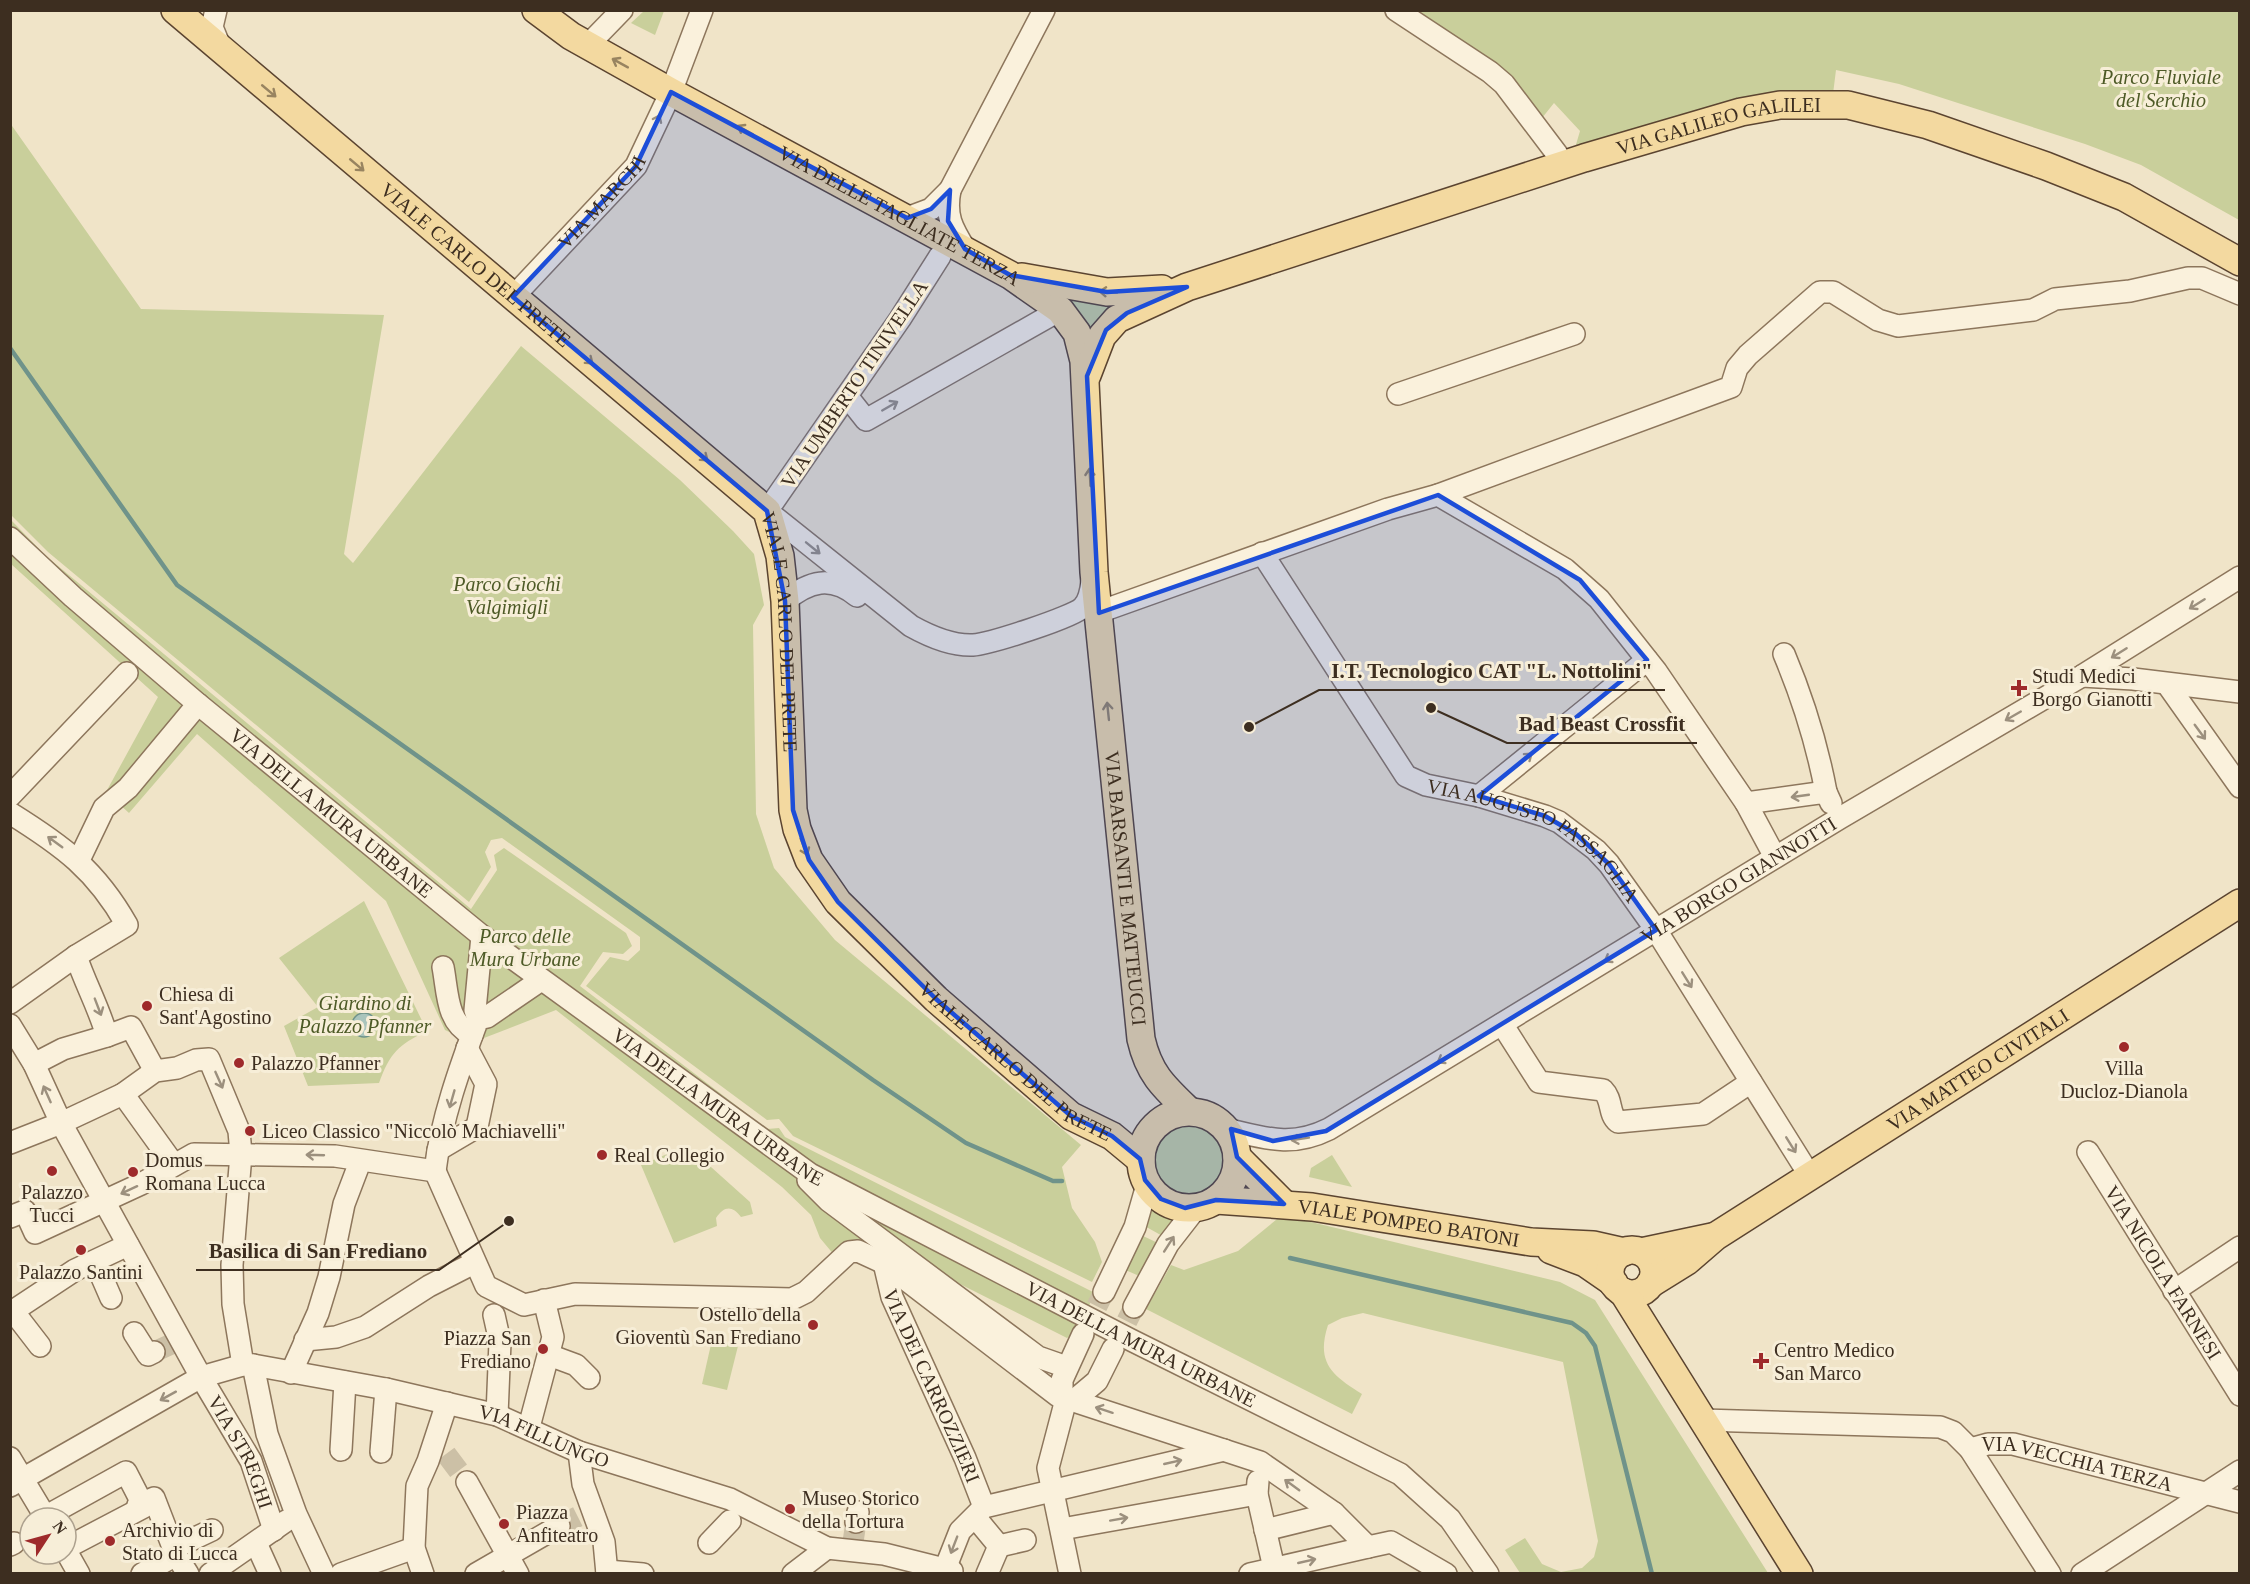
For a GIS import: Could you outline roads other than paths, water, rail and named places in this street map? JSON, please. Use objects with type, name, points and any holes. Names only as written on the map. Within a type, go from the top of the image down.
[{"type":"main road","name":"VIALE CARLO DEL PRETE","points":[[175,10],[767,511],[780,556],[785,601],[793,810],[802,844],[822,882],[838,902],[936,999],[1071,1116],[1112,1136],[1144,1172]]},
{"type":"main road","name":"VIA DELLE TAGLIATE TERZA","points":[[536,10],[588,45],[671,92],[907,218],[953,253],[1010,275],[1060,310],[1077,333],[1087,376]]},
{"type":"main road","name":"VIA GALILEO GALILEI","points":[[1087,376],[1102,336],[1117,319],[1187,287],[1553,161],[1584,158],[1762,108],[1800,104],[1848,105],[1920,123],[2100,187],[2169,221],[2240,262]]},
{"type":"main road","name":"VIA GALILEO GALILEI","points":[[1010,275],[1107,292],[1187,287]]},
{"type":"main road","name":"VIA BARSANTI E MATTEUCCI","points":[[1087,376],[1094,572],[1141,1039],[1157,1079],[1189,1111]]},
{"type":"main road","name":"VIA MATTEO CIVITALI","points":[[1634,1286],[1687,1260],[1716,1236],[2240,903]]},
{"type":"main road","points":[[1189,1111],[1209,1116],[1226,1129],[1234,1142],[1237,1157],[1233,1179],[1206,1204],[1180,1207],[1154,1194],[1144,1172],[1144,1142],[1156,1124],[1169,1115],[1189,1111]]},
{"type":"main road","name":"VIALE POMPEO BATONI","points":[[1237,1157],[1284,1204]]},
{"type":"main road","name":"VIALE POMPEO BATONI","points":[[1206,1204],[1284,1204],[1367,1214],[1531,1242],[1593,1245],[1632,1252]]},
{"type":"main road","name":"VIA MATTEO CIVITALI","points":[[1632,1252],[1716,1236]]},
{"type":"main road","name":"VIALE POMPEO BATONI","points":[[1531,1242],[1585,1263],[1634,1286]]},
{"type":"main road","points":[[1634,1286],[1654,1274],[1653,1264],[1632,1252],[1612,1266],[1634,1286],[1662,1355],[1798,1574]]},
{"type":"street","points":[[216,10],[212,27],[218,45],[226,55]]},
{"type":"street","points":[[588,45],[622,10]]},
{"type":"street","name":"VIA MARCHI","points":[[513,297],[636,166],[671,92],[702,10]]},
{"type":"street","points":[[953,253],[947,206],[950,190],[1044,10]]},
{"type":"street","points":[[1396,10],[1490,72],[1504,84],[1553,161]]},
{"type":"street","points":[[907,218],[931,209],[950,190]]},
{"type":"street","name":"VIA UMBERTO TINIVELLA","points":[[767,511],[847,396],[953,253]]},
{"type":"street","points":[[1099,612],[1388,509],[1438,495],[1731,387],[1737,368],[1748,355],[1820,292],[1833,292],[1878,320],[1898,326],[2033,310],[2055,299],[2130,291],[2188,278],[2202,278],[2240,294]]},
{"type":"street","points":[[847,396],[866,420],[1060,310]]},
{"type":"street","points":[[1398,394],[1574,334]]},
{"type":"street","points":[[1438,495],[1499,528],[1580,580],[1599,599],[1647,660],[1746,803],[1775,857]]},
{"type":"street","name":"VIA BARSANTI E MATTEUCCI","points":[[767,511],[911,626],[936,638],[959,644],[984,643],[1075,613],[1088,600],[1094,572]]},
{"type":"street","name":"VIA DELLA MURA URBANE","points":[[10,538],[73,597],[198,704],[482,936],[810,1174],[1135,1342],[1400,1474],[1449,1519],[1488,1574]]},
{"type":"street","name":"VIA AUGUSTO PASSAGLIA","points":[[1262,553],[1406,776],[1426,785],[1479,796],[1545,816],[1576,834],[1609,864],[1656,930],[1809,1176]]},
{"type":"street","name":"VIA BORGO GIANNOTTI","points":[[1226,1129],[1273,1141],[1308,1138],[1329,1129],[1839,818],[2082,676],[2240,578]]},
{"type":"street","points":[[785,601],[807,585],[824,582],[837,583],[904,634],[931,647],[952,653],[969,655],[1001,651],[1071,626],[1085,629],[1102,648]]},
{"type":"street","points":[[1784,654],[1804,702],[1820,758],[1826,792],[1839,818]]},
{"type":"street","points":[[1479,796],[1647,660]]},
{"type":"street","points":[[10,796],[127,673]]},
{"type":"street","points":[[2082,676],[2133,678],[2240,692]]},
{"type":"street","points":[[2167,684],[2240,787]]},
{"type":"street","points":[[79,860],[104,808],[128,789],[198,704]]},
{"type":"street","points":[[1746,803],[1826,792]]},
{"type":"street","points":[[10,813],[79,860],[111,897],[127,925],[76,956],[10,1003]]},
{"type":"street","points":[[482,936],[472,1034],[438,1150],[435,1171],[486,1286],[524,1305],[574,1294],[792,1299],[806,1292],[849,1252],[858,1251],[884,1263],[1010,1348],[1058,1364]]},
{"type":"street","points":[[76,956],[82,975],[99,1006],[107,1036]]},
{"type":"street","points":[[443,967],[452,1016],[460,1029],[472,1034]]},
{"type":"street","points":[[472,1034],[487,1017],[542,980]]},
{"type":"street","points":[[438,1150],[477,1127],[486,1084],[472,1034],[495,992]]},
{"type":"street","points":[[1502,1023],[1539,1082],[1603,1090],[1610,1100],[1613,1118],[1618,1122],[1702,1114],[1751,1082]]},
{"type":"street","name":"VIA STREGHI","points":[[10,1025],[34,1064],[61,1124],[180,1340],[252,1461],[274,1530]]},
{"type":"street","points":[[34,1064],[63,1049],[131,1027],[155,1071]]},
{"type":"street","points":[[10,1143],[61,1124],[123,1094],[155,1071],[177,1068],[196,1060],[209,1059],[239,1131],[241,1155],[232,1247],[234,1304],[267,1434],[296,1514],[324,1574]]},
{"type":"street","points":[[123,1094],[174,1165]]},
{"type":"street","name":"VIA NICOLA FARNESI","points":[[2088,1152],[2240,1395]]},
{"type":"street","points":[[10,1217],[25,1211],[34,1233],[104,1201],[194,1154],[335,1156],[360,1162],[435,1171]]},
{"type":"street","points":[[291,1373],[318,1312],[329,1277],[344,1204],[360,1162]]},
{"type":"street","points":[[1104,1292],[1135,1227],[1144,1172]]},
{"type":"street","points":[[810,1174],[809,1183],[829,1201],[1068,1398],[1260,1462],[1334,1513],[1368,1547]]},
{"type":"street","points":[[1134,1307],[1168,1244],[1206,1204]]},
{"type":"street","points":[[40,1346],[12,1312],[75,1270],[97,1266],[128,1245]]},
{"type":"street","points":[[2174,1291],[2240,1247]]},
{"type":"street","points":[[305,1340],[336,1336],[364,1327],[429,1286],[474,1263]]},
{"type":"street","name":"VIA DEI CARROZZIERI","points":[[884,1263],[892,1298],[965,1458],[979,1512],[999,1546]]},
{"type":"street","points":[[97,1266],[111,1298]]},
{"type":"street","points":[[529,1427],[549,1355],[553,1330],[544,1300]]},
{"type":"street","points":[[494,1315],[500,1342],[497,1415]]},
{"type":"street","points":[[134,1333],[148,1355],[154,1352]]},
{"type":"street","points":[[1070,1574],[1054,1488],[1048,1468],[1068,1398],[1062,1380],[1083,1334]]},
{"type":"street","points":[[1068,1398],[1097,1381],[1113,1349]]},
{"type":"street","points":[[549,1355],[576,1365],[589,1378]]},
{"type":"street","name":"VIA FILLUNGO","points":[[16,1482],[201,1377],[248,1365],[386,1389],[497,1415],[529,1427],[579,1452],[667,1477],[738,1512],[827,1548],[855,1532],[884,1554],[947,1571],[960,1531],[979,1512]]},
{"type":"street","points":[[341,1450],[345,1382]]},
{"type":"street","points":[[381,1452],[386,1389]]},
{"type":"street","points":[[423,1574],[414,1548],[417,1486],[437,1451],[447,1403]]},
{"type":"street","name":"VIA VECCHIA TERZA","points":[[1703,1420],[1940,1427],[1953,1432],[1970,1449],[1988,1444],[2013,1444],[2240,1502]]},
{"type":"street","points":[[1970,1449],[2050,1574]]},
{"type":"street","points":[[579,1452],[583,1484],[590,1511],[604,1542],[607,1572],[644,1574]]},
{"type":"street","points":[[979,1512],[1054,1488],[1232,1452]]},
{"type":"street","points":[[10,1458],[16,1482],[36,1506]]},
{"type":"street","points":[[1260,1462],[1257,1494],[1274,1568]]},
{"type":"street","points":[[2082,1574],[2240,1471]]},
{"type":"street","points":[[65,1506],[126,1472],[151,1508],[188,1574]]},
{"type":"street","points":[[467,1482],[513,1564]]},
{"type":"street","points":[[1062,1529],[1257,1494]]},
{"type":"street","points":[[78,1542],[144,1506],[151,1508]]},
{"type":"street","points":[[78,1537],[151,1508]]},
{"type":"street","points":[[709,1543],[738,1512]]},
{"type":"street","points":[[1265,1530],[1334,1513]]},
{"type":"street","points":[[210,1574],[296,1514]]},
{"type":"street","points":[[476,1574],[513,1564],[559,1526]]},
{"type":"street","points":[[142,1574],[175,1551],[212,1530]]},
{"type":"street","points":[[987,1574],[999,1546],[1025,1540]]},
{"type":"street","points":[[1250,1574],[1391,1542],[1446,1574]]},
{"type":"street","points":[[256,1543],[270,1574]]},
{"type":"street","points":[[341,1574],[414,1548]]},
{"type":"street","points":[[793,1574],[827,1548]]},
{"type":"water","points":[[364,1013],[369,1014],[375,1020],[375,1030],[369,1036],[364,1037],[359,1036],[353,1030],[352,1025],[353,1020],[359,1014]]},
{"type":"waterway","points":[[10,348],[177,585],[873,1080],[966,1143],[1053,1181],[1062,1181]]},
{"type":"waterway","points":[[1290,1258],[1572,1323],[1586,1333],[1595,1346],[1652,1574]]},
{"type":"tunnel","points":[[1083,1334],[1104,1292]]},
{"type":"tunnel","points":[[1113,1349],[1134,1307]]},
{"type":"tunnel","points":[[154,1352],[178,1341]]},
{"type":"tunnel","points":[[446,1454],[467,1482]]},
{"type":"tunnel","points":[[559,1526],[587,1512]]},
{"type":"tunnel","points":[[853,1542],[856,1522]]},
{"type":"place","name":"Studi Medici Borgo Gianotti","points":[[2019,688]]},
{"type":"place","name":"Bad Beast Crossfit","points":[[1431,708]]},
{"type":"place","name":"I.T. Tecnologico CAT \"L. Nottolini\"","points":[[1249,727]]},
{"type":"place","name":"Chiesa di Sant'Agostino","points":[[147,1006]]},
{"type":"place","name":"Villa Ducloz-Dianola","points":[[2124,1047]]},
{"type":"place","name":"Palazzo Pfanner","points":[[239,1063]]},
{"type":"place","name":"Liceo Classico \"Niccolò Machiavelli\"","points":[[250,1131]]},
{"type":"place","name":"Real Collegio","points":[[602,1155]]},
{"type":"place","name":"Palazzo Tucci","points":[[52,1171]]},
{"type":"place","name":"Domus Romana Lucca","points":[[133,1172]]},
{"type":"place","name":"Basilica di San Frediano","points":[[509,1221]]},
{"type":"place","name":"Palazzo Santini","points":[[81,1250]]},
{"type":"place","name":"Ostello della Gioventù San Frediano","points":[[813,1325]]},
{"type":"place","name":"Piazza San Frediano","points":[[543,1349]]},
{"type":"place","name":"Centro Medico San Marco","points":[[1761,1361]]},
{"type":"place","name":"Museo Storico della Tortura","points":[[790,1509]]},
{"type":"place","name":"Piazza Anfiteatro","points":[[504,1524]]},
{"type":"place","name":"Archivio di Stato di Lucca","points":[[110,1541]]},
{"type":"park label","name":"Parco Fluviale del Serchio","points":[[2161,88]]},
{"type":"park label","name":"Parco Giochi Valgimigli","points":[[507,596]]},
{"type":"park label","name":"Parco delle Mura Urbane","points":[[525,948]]},
{"type":"park label","name":"Giardino di Palazzo Pfanner","points":[[365,1014]]}]
